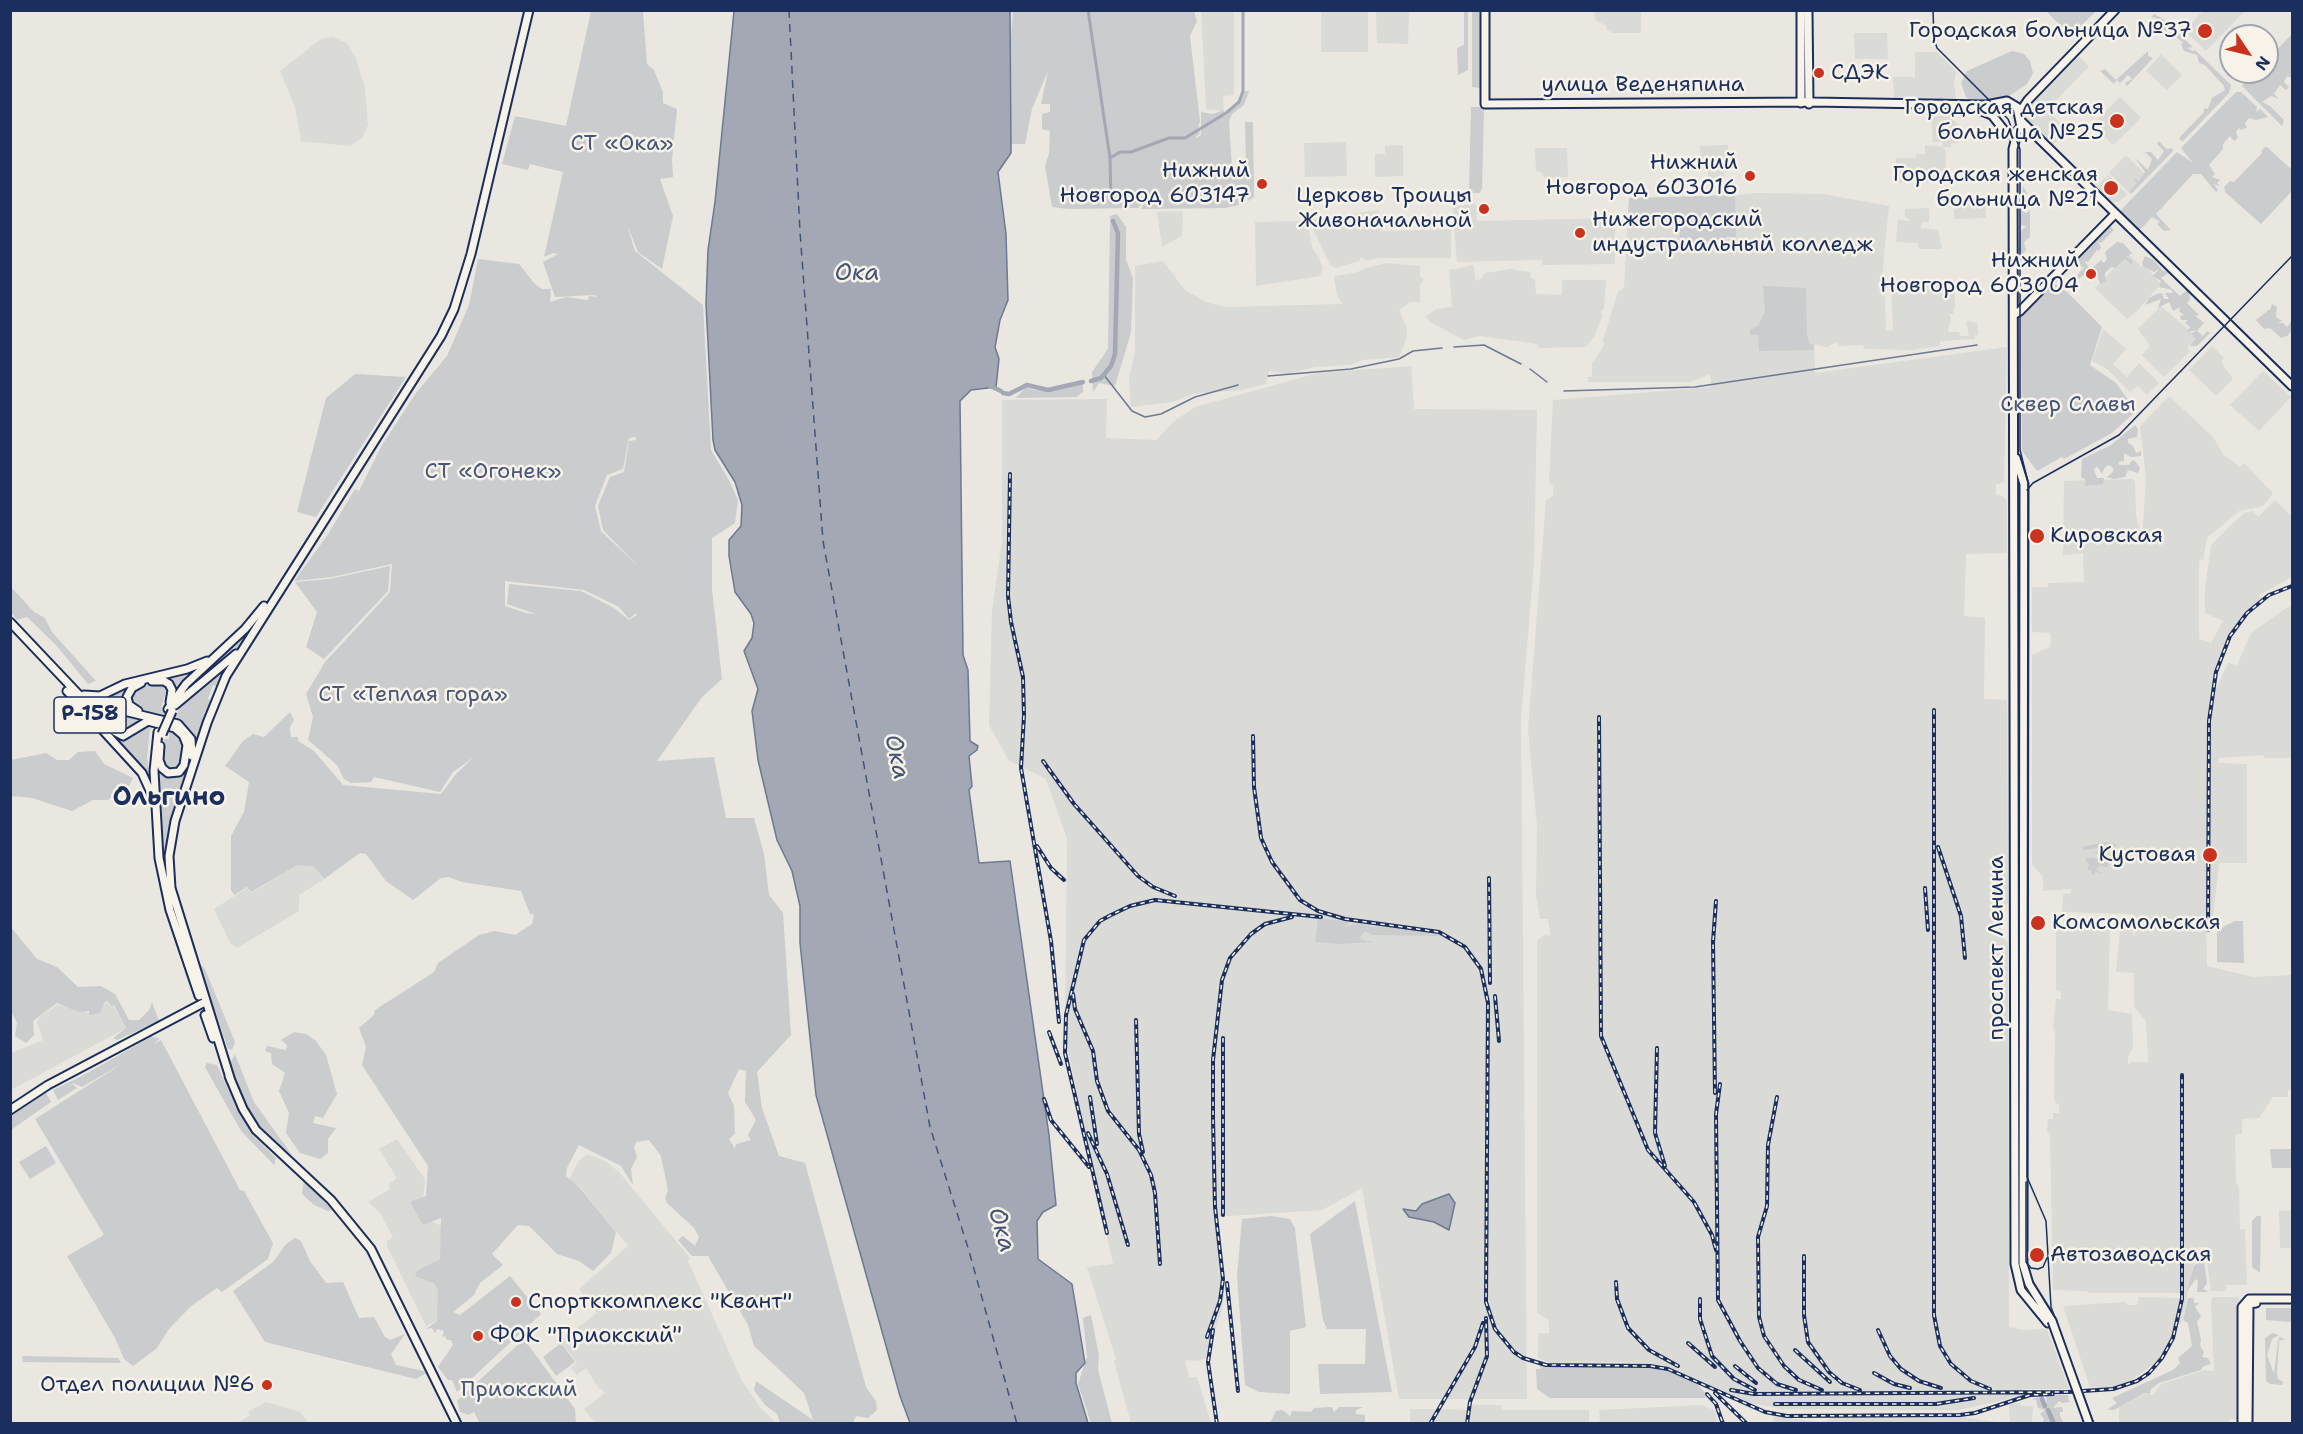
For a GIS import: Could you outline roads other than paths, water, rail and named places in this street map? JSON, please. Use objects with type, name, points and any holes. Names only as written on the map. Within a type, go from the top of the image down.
[{"type":"main road","points":[[209,1028],[169,875],[171,835],[189,774],[222,685],[323,519],[441,336],[457,303],[529,10]]},
{"type":"main road","name":"улица Веденяпина","points":[[1485,10],[1485,104],[1986,105],[2001,103]]},
{"type":"main road","points":[[1801,10],[1804,21],[1806,103]]},
{"type":"main road","points":[[1804,21],[1808,10]]},
{"type":"main road","points":[[2018,133],[2020,117],[2028,100],[2115,10]]},
{"type":"main road","points":[[2028,100],[2001,103],[1996,110],[1996,119],[2006,132],[2033,135]]},
{"type":"main road","name":"улица Веденяпина","points":[[1806,103],[1963,106],[1987,111],[1996,119]]},
{"type":"main road","points":[[2013,103],[2033,135],[2292,386]]},
{"type":"main road","name":"проспект Ленина","points":[[2006,132],[2013,147]]},
{"type":"main road","name":"проспект Ленина","points":[[2018,133],[2013,147],[2015,997],[2019,1220],[2024,1271],[2050,1322],[2087,1424]]},
{"type":"main road","points":[[2014,314],[2020,311],[2115,214]]},
{"type":"main road","name":"проспект Ленина","points":[[2015,456],[2024,484],[2024,997],[2019,1220]]},
{"type":"main road","points":[[231,1081],[194,982],[166,895],[159,858],[154,758],[160,733],[170,710],[186,684],[262,610],[323,519]]},
{"type":"main road","points":[[2015,571],[2024,571]]},
{"type":"main road","name":"Р-158","points":[[10,622],[81,697],[103,706],[178,724],[186,731],[193,749],[189,774]]},
{"type":"main road","name":"Р-158","points":[[10,629],[142,773],[151,791],[155,809]]},
{"type":"main road","points":[[170,710],[229,661],[252,633]]},
{"type":"main road","points":[[2015,640],[2024,641]]},
{"type":"main road","points":[[73,690],[87,697],[100,696],[125,684],[194,667],[218,654]]},
{"type":"main road","points":[[148,715],[134,709],[128,702],[130,690],[141,684],[159,680],[169,684],[172,694],[170,710]]},
{"type":"main road","points":[[103,706],[138,716],[139,726]]},
{"type":"main road","points":[[86,711],[119,735],[127,735],[148,721],[171,726],[183,735],[188,752],[179,772],[168,773],[160,765],[160,733]]},
{"type":"main road","points":[[2015,844],[2024,844]]},
{"type":"main road","points":[[10,1110],[48,1085],[167,1021],[191,1005],[195,997],[194,982]]},
{"type":"main road","points":[[2015,997],[2024,997]]},
{"type":"main road","points":[[167,1021],[203,1003]]},
{"type":"main road","points":[[183,1015],[200,1013],[209,1028],[243,1110],[260,1135],[343,1212],[367,1244],[462,1424]]},
{"type":"main road","points":[[2242,1424],[2242,1307],[2252,1301],[2292,1301]]},
{"type":"main road","points":[[2248,1424],[2249,1304],[2252,1301]]},
{"type":"main road","points":[[450,1405],[457,1424]]},
{"type":"water","name":"Ока","points":[[734,11],[1010,11],[1011,153],[998,172],[1006,234],[1008,300],[1000,320],[995,347],[999,359],[996,387],[971,390],[960,401],[963,655],[968,670],[970,741],[978,746],[977,750],[969,756],[972,786],[969,790],[979,863],[1010,861],[1049,1135],[1056,1205],[1043,1212],[1037,1221],[1038,1259],[1072,1284],[1085,1363],[1076,1373],[1076,1383],[1088,1423],[910,1423],[900,1396],[816,1095],[800,943],[800,906],[792,871],[777,840],[758,760],[752,711],[758,689],[744,651],[752,638],[754,623],[751,614],[735,592],[729,556],[729,540],[741,526],[742,505],[735,482],[715,450],[713,440],[706,304],[708,250]]},
{"type":"water","points":[[1449,1194],[1455,1203],[1449,1230],[1434,1222],[1409,1217],[1403,1209],[1416,1211],[1422,1204]]},
{"type":"waterway","points":[[1088,10],[1110,158]]},
{"type":"waterway","points":[[1111,202],[1110,158],[1120,152],[1131,152],[1169,138],[1185,138],[1226,113],[1239,102],[1243,91],[1243,10]]},
{"type":"waterway","points":[[1091,381],[1101,378],[1111,366],[1115,354],[1118,233],[1113,221]]},
{"type":"waterway","points":[[1454,347],[1484,345],[1521,364]]},
{"type":"waterway","points":[[1564,391],[1695,387],[1977,345]]},
{"type":"waterway","points":[[1268,376],[1351,369],[1399,359],[1413,351],[1442,348]]},
{"type":"waterway","points":[[1530,369],[1547,382]]},
{"type":"waterway","points":[[1104,375],[1132,411],[1145,417],[1161,414],[1195,397],[1238,385]]},
{"type":"waterway","points":[[1003,393],[1009,394],[1027,385],[1048,390],[1083,382]]},
{"type":"waterway","points":[[990,386],[1001,391]]},
{"type":"waterway","points":[[2042,1399],[2045,1406]]},
{"type":"waterway","points":[[2048,1410],[2054,1424]]},
{"type":"tram line","points":[[1933,10],[1934,39],[1937,48],[2008,119],[2020,149],[2020,450],[2028,482],[2027,1177],[2046,1221],[2051,1307],[2094,1424]]},
{"type":"tram line","points":[[2027,490],[2033,483],[2119,435],[2292,256]]},
{"type":"tram line","points":[[2026,1182],[2026,1262],[2031,1268],[2038,1269],[2043,1267],[2047,1258]]},
{"type":"railway","points":[[1010,474],[1008,596],[1023,677],[1024,715],[1021,768],[1051,941],[1059,1022]]},
{"type":"railway","points":[[2208,930],[2209,721],[2216,672],[2230,636],[2247,613],[2269,595],[2292,586]]},
{"type":"railway","points":[[1934,710],[1934,1315],[1940,1346],[1951,1364],[1971,1381],[1990,1389]]},
{"type":"railway","points":[[1599,717],[1601,1036],[1648,1150],[1694,1202],[1712,1235],[1716,1250]]},
{"type":"railway","points":[[1253,736],[1254,787],[1261,838],[1272,862],[1300,900],[1318,911],[1345,919],[1439,932],[1465,947],[1481,969],[1488,1003],[1486,1302],[1495,1329],[1514,1352],[1523,1358],[1546,1365],[1650,1366],[1668,1369],[1765,1412],[1787,1416],[1960,1415],[1975,1413],[2030,1395],[2053,1394]]},
{"type":"railway","points":[[1043,761],[1074,804],[1138,876],[1153,887],[1175,896]]},
{"type":"railway","points":[[1037,846],[1051,868],[1064,880]]},
{"type":"railway","points":[[1938,847],[1961,916],[1965,958]]},
{"type":"railway","points":[[1489,878],[1490,983]]},
{"type":"railway","points":[[1925,888],[1928,930]]},
{"type":"railway","points":[[1107,1233],[1065,1053],[1066,1015],[1084,940],[1100,921],[1130,906],[1155,900],[1321,917]]},
{"type":"railway","points":[[1715,1093],[1713,942],[1716,901]]},
{"type":"railway","points":[[1207,1337],[1220,1301],[1223,1279],[1215,1207],[1213,1118],[1213,1060],[1222,980],[1230,958],[1251,934],[1265,924],[1292,917]]},
{"type":"railway","points":[[1073,994],[1075,1009],[1093,1051],[1097,1081],[1108,1111],[1139,1150],[1151,1175],[1155,1193],[1160,1264]]},
{"type":"railway","points":[[1495,996],[1499,1041]]},
{"type":"railway","points":[[1136,1020],[1139,1134],[1143,1152]]},
{"type":"railway","points":[[1049,1032],[1061,1064]]},
{"type":"railway","points":[[1223,1038],[1223,1215]]},
{"type":"railway","points":[[1657,1048],[1655,1133],[1665,1166]]},
{"type":"railway","points":[[1731,1390],[1754,1394],[2068,1392],[2113,1389],[2137,1381],[2149,1373],[2162,1358],[2173,1338],[2182,1299],[2182,1075]]},
{"type":"railway","points":[[1720,1084],[1716,1114],[1718,1300],[1740,1341],[1758,1368],[1777,1384],[1796,1390]]},
{"type":"railway","points":[[1090,1097],[1097,1144]]},
{"type":"railway","points":[[1777,1097],[1768,1145],[1767,1206],[1758,1237],[1759,1317],[1764,1336],[1784,1366],[1799,1380],[1822,1390]]},
{"type":"railway","points":[[1044,1099],[1051,1120],[1089,1167]]},
{"type":"railway","points":[[1088,1133],[1107,1174],[1128,1245]]},
{"type":"railway","points":[[1804,1256],[1804,1315],[1808,1342],[1829,1372],[1842,1383],[1860,1390]]},
{"type":"railway","points":[[1616,1282],[1617,1299],[1628,1328],[1649,1350],[1678,1366]]},
{"type":"railway","points":[[1227,1283],[1238,1391]]},
{"type":"railway","points":[[1700,1299],[1700,1319],[1712,1356],[1734,1379],[1755,1390]]},
{"type":"railway","points":[[1467,1424],[1470,1402],[1487,1356],[1486,1318]]},
{"type":"railway","points":[[1430,1424],[1475,1347],[1483,1323]]},
{"type":"railway","points":[[1213,1330],[1208,1362],[1217,1424]]},
{"type":"railway","points":[[1878,1330],[1890,1356],[1901,1369],[1919,1381],[1941,1388]]},
{"type":"railway","points":[[1688,1343],[1715,1367]]},
{"type":"railway","points":[[1795,1350],[1830,1382]]},
{"type":"railway","points":[[1735,1366],[1756,1383]]},
{"type":"railway","points":[[1874,1373],[1894,1384],[1910,1388]]},
{"type":"railway","points":[[1715,1393],[1747,1424]]},
{"type":"railway","points":[[1707,1394],[1716,1404],[1723,1424]]},
{"type":"railway","points":[[1775,1404],[1936,1404],[1974,1398]]},
{"type":"place","name":"Городская больница №37","points":[[2205,31]]},
{"type":"place","name":"СДЭК","points":[[1819,73]]},
{"type":"place","name":"Городская детская больница №25","points":[[2117,121]]},
{"type":"place","name":"Нижний Новгород 603016","points":[[1750,176]]},
{"type":"place","name":"Нижний Новгород 603147","points":[[1262,184]]},
{"type":"place","name":"Городская женская больница №21","points":[[2111,188]]},
{"type":"place","name":"Церковь Троицы Живоначальной","points":[[1484,209]]},
{"type":"place","name":"Нижегородский индустриальный колледж","points":[[1580,233]]},
{"type":"place","name":"Нижний Новгород 603004","points":[[2091,274]]},
{"type":"place","name":"Кировская","points":[[2037,536]]},
{"type":"place","name":"Кустовая","points":[[2210,855]]},
{"type":"place","name":"Комсомольская","points":[[2038,923]]},
{"type":"place","name":"Автозаводская","points":[[2037,1255]]},
{"type":"place","name":"Спортккомплекс \"Квант\"","points":[[516,1302]]},
{"type":"place","name":"ФОК \"Приокский\"","points":[[478,1336]]},
{"type":"place","name":"Отдел полиции №6","points":[[267,1385]]},
{"type":"district","name":"Ольгино","points":[[169,798]]},
{"type":"park label","name":"СТ «Ока»","points":[[622,144]]},
{"type":"park label","name":"Сквер Славы","points":[[2068,405]]},
{"type":"park label","name":"СТ «Огонек»","points":[[493,472]]},
{"type":"park label","name":"СТ «Теплая гора»","points":[[413,695]]},
{"type":"park label","name":"Приокский","points":[[519,1390]]}]
